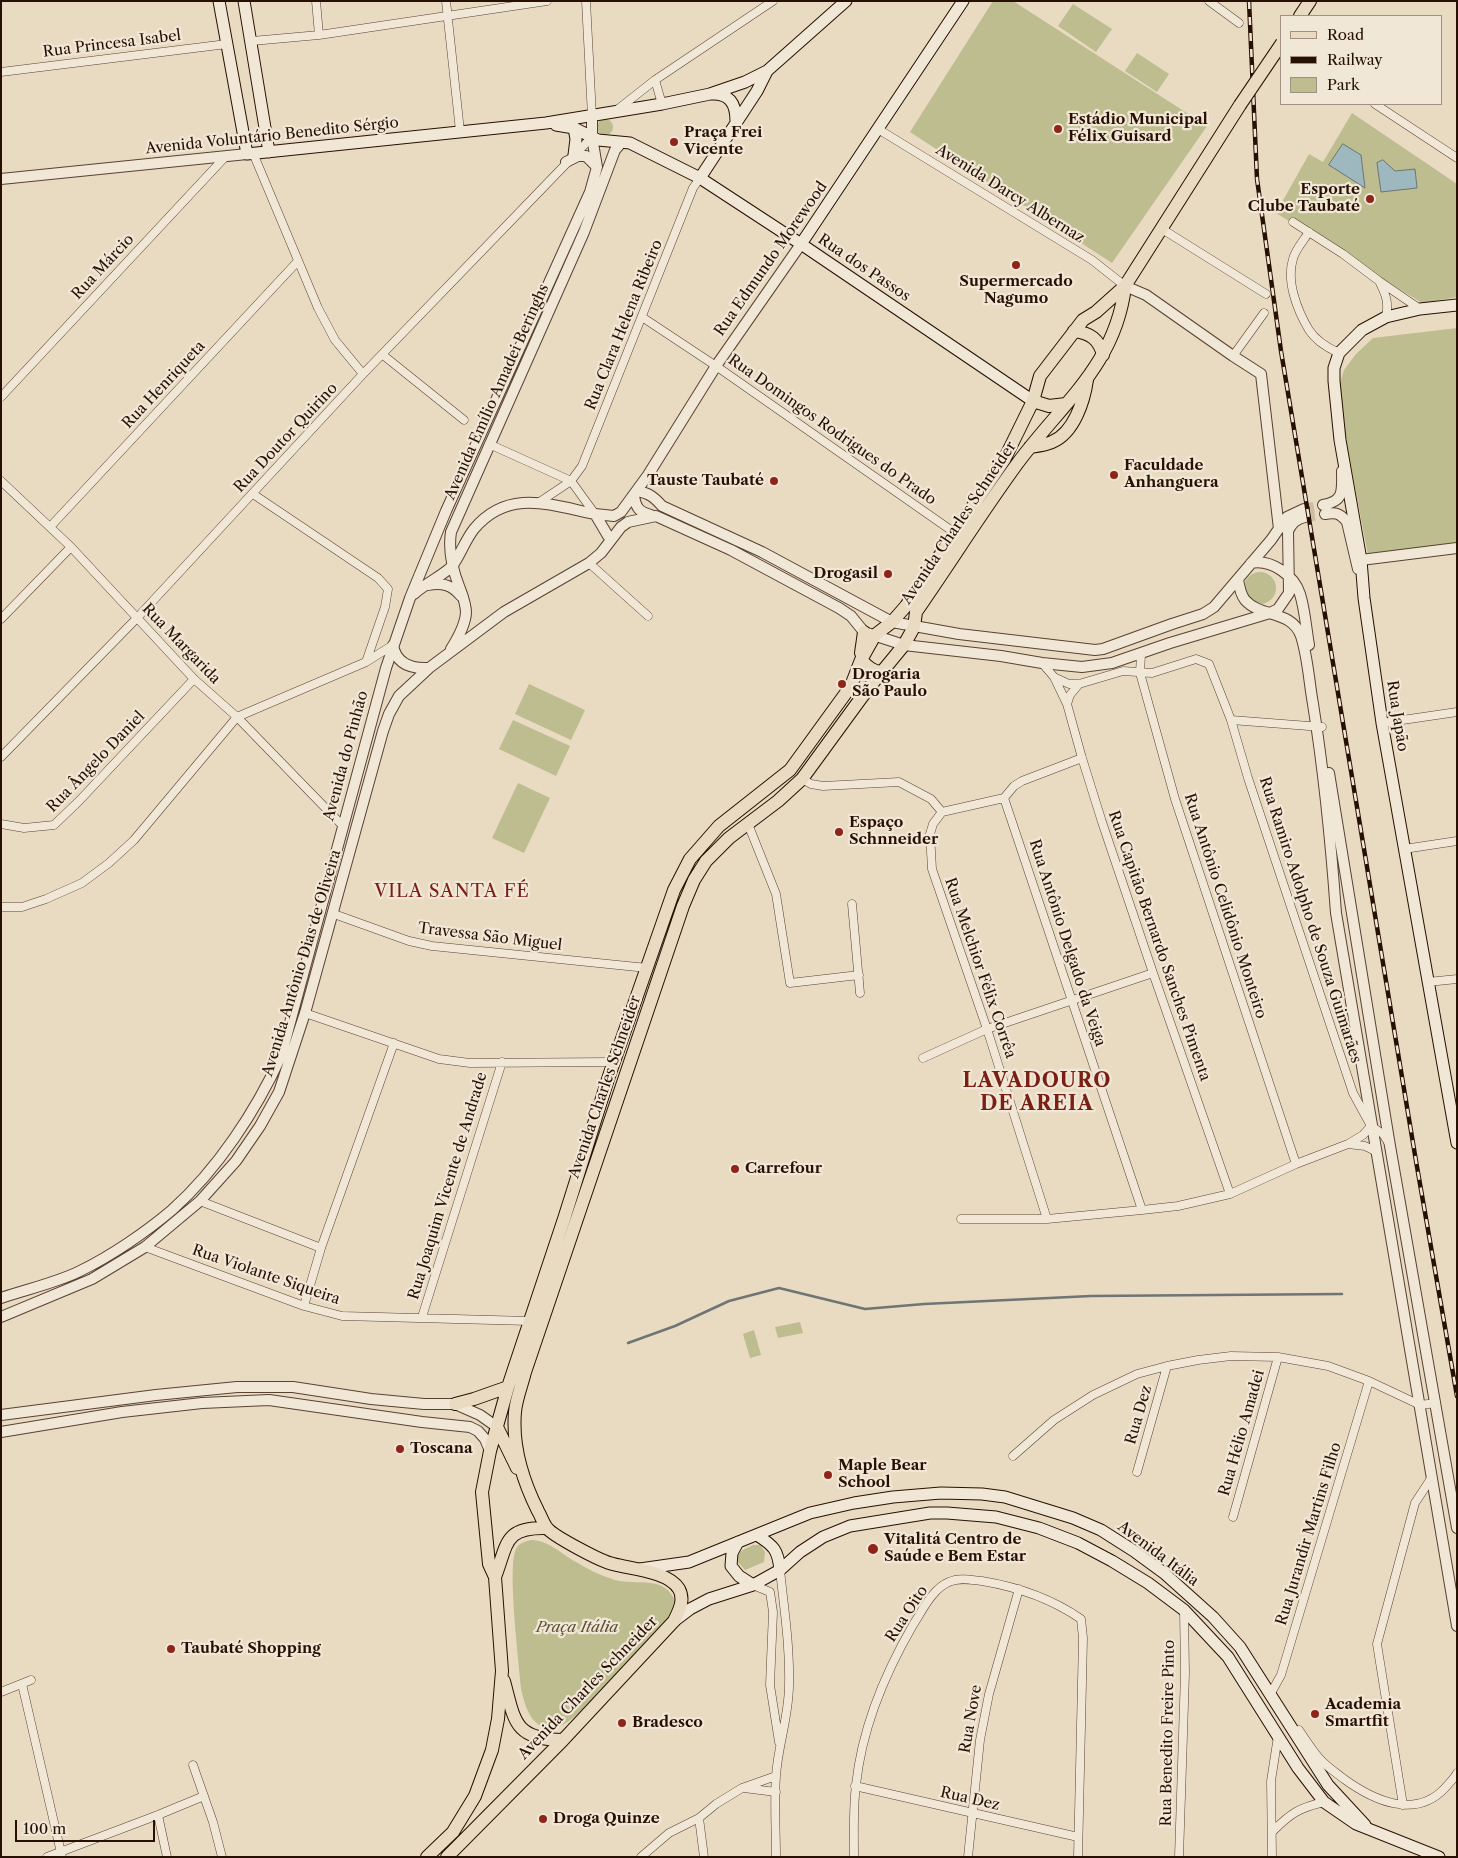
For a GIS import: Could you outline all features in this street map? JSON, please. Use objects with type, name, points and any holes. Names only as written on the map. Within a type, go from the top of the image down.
[{"type":"main road","points":[[219,1],[250,153]]},
{"type":"main road","points":[[244,1],[269,152]]},
{"type":"main road","points":[[700,178],[757,90],[767,71],[846,1]]},
{"type":"main road","points":[[1301,15],[1310,1]]},
{"type":"main road","name":"Rua Edmundo Morewood","points":[[801,244],[961,2]]},
{"type":"main road","name":"Avenida Charles Schneider","points":[[427,1857],[453,1832],[475,1796],[492,1750],[498,1719],[502,1672],[495,1577],[489,1564],[482,1492],[490,1451],[508,1387],[614,1062],[674,890],[690,859],[719,826],[790,770],[850,686],[869,634],[892,622],[908,603],[1004,460],[1033,401],[1040,376],[1083,320],[1096,312],[1124,286],[1280,46]]},
{"type":"main road","name":"Avenida Voluntário Benedito Sérgio","points":[[250,153],[546,123],[592,116],[710,94],[745,82],[767,71]]},
{"type":"main road","points":[[710,94],[720,94],[730,100],[736,110],[736,121]]},
{"type":"main road","name":"Avenida Voluntário Benedito Sérgio","points":[[546,123],[574,128],[592,137]]},
{"type":"main road","points":[[570,158],[576,139],[574,128]]},
{"type":"main road","name":"Rua dos Passos","points":[[592,137],[598,140],[630,143],[700,178],[1033,401]]},
{"type":"main road","name":"Avenida Charles Schneider","points":[[447,1857],[563,1740],[674,1621],[680,1608],[682,1597],[679,1588],[667,1578],[640,1569],[611,1564],[586,1552],[547,1528],[527,1489],[514,1435],[515,1410],[525,1372],[683,906],[694,880],[706,861],[729,838],[778,801],[802,779],[904,645],[914,627],[916,612],[1030,447],[1088,379],[1103,355],[1118,323],[1124,286]]},
{"type":"main road","points":[[1339,353],[1362,330],[1386,317],[1420,308],[1457,305]]},
{"type":"main road","points":[[1074,331],[1090,335],[1097,340],[1103,355]]},
{"type":"main road","name":"Rua Japão","points":[[1339,353],[1334,368],[1334,380],[1340,440],[1361,560],[1364,598],[1382,723],[1428,982],[1454,1114],[1457,1143]]},
{"type":"main road","points":[[1030,447],[1054,442],[1063,434],[1079,410],[1088,379]]},
{"type":"main road","points":[[1033,401],[1049,406],[1066,404]]},
{"type":"main road","points":[[860,660],[871,669],[883,672]]},
{"type":"main road","points":[[455,1404],[508,1387]]},
{"type":"main road","points":[[497,1427],[527,1489]]},
{"type":"main road","name":"Avenida Itália","points":[[640,1569],[689,1562],[758,1536],[810,1513],[873,1500],[941,1493],[982,1494],[1005,1497],[1043,1508],[1101,1530],[1164,1573],[1192,1598],[1240,1647],[1328,1785],[1369,1829]]},
{"type":"main road","name":"Avenida Itália","points":[[780,1570],[800,1552],[823,1537],[850,1526],[930,1513],[996,1518],[1039,1528],[1078,1543],[1148,1583],[1184,1610],[1228,1657],[1298,1768],[1324,1802],[1356,1824],[1439,1857]]},
{"type":"main road","points":[[495,1577],[506,1543],[514,1534],[530,1528],[547,1528]]},
{"type":"main road","points":[[674,1621],[690,1609],[709,1600],[753,1585],[780,1570],[779,1554],[770,1544],[758,1536]]},
{"type":"main road","points":[[738,1542],[732,1553],[731,1566],[739,1576],[753,1585]]},
{"type":"main road","points":[[502,1672],[514,1717],[519,1728],[530,1735],[563,1740]]},
{"type":"street","points":[[316,1],[320,35]]},
{"type":"street","points":[[446,1],[460,132]]},
{"type":"street","points":[[252,41],[320,35],[547,1]]},
{"type":"street","points":[[429,668],[418,669],[400,661],[394,652],[393,645],[410,598],[454,494],[590,192],[597,167],[592,137],[586,1]]},
{"type":"street","points":[[614,112],[654,80],[772,1]]},
{"type":"street","points":[[1209,1],[1239,23]]},
{"type":"street","name":"Rua Princesa Isabel","points":[[1,72],[227,44]]},
{"type":"street","points":[[654,80],[662,104]]},
{"type":"street","points":[[1377,105],[1457,158]]},
{"type":"street","name":"Avenida Darcy Albernaz","points":[[878,129],[1092,260],[1124,286]]},
{"type":"street","name":"Rua Doutor Quirino","points":[[1,757],[137,618],[254,494],[363,374],[592,137]]},
{"type":"street","name":"Avenida Emílio Amadei Beringhs","points":[[446,656],[460,635],[466,613],[464,601],[452,566],[451,532],[584,232],[615,150],[621,142]]},
{"type":"street","points":[[250,153],[318,308],[335,340],[363,374]]},
{"type":"street","name":"Avenida Voluntário Benedito Sérgio","points":[[1,179],[250,153]]},
{"type":"street","name":"Rua Márcio","points":[[1,396],[226,156]]},
{"type":"street","points":[[570,158],[586,156],[597,167]]},
{"type":"street","name":"Rua Clara Helena Ribeiro","points":[[571,481],[582,466],[693,188],[700,178]]},
{"type":"street","points":[[1292,222],[1343,254],[1378,281],[1420,308]]},
{"type":"street","points":[[1162,229],[1266,294]]},
{"type":"street","points":[[1309,232],[1293,257],[1290,273],[1295,299],[1310,331],[1324,346],[1339,353]]},
{"type":"street","name":"Rua Edmundo Morewood","points":[[595,514],[618,515],[635,494],[716,366],[801,244]]},
{"type":"street","name":"Rua Henriqueta","points":[[50,527],[298,261]]},
{"type":"street","points":[[1378,281],[1387,297],[1386,317]]},
{"type":"street","points":[[1124,286],[1146,294],[1233,356],[1258,371],[1263,377],[1279,529]]},
{"type":"street","points":[[1233,356],[1264,313]]},
{"type":"street","name":"Rua Domingos Rodrigues do Prado","points":[[642,317],[716,366],[956,533]]},
{"type":"street","points":[[383,355],[464,420]]},
{"type":"street","points":[[1340,440],[1342,488],[1340,498],[1324,510],[1342,516],[1347,522],[1364,598]]},
{"type":"street","points":[[489,444],[571,481],[608,536],[612,538]]},
{"type":"street","name":"Rua Margarida","points":[[1,481],[71,547],[194,679],[237,717],[342,825]]},
{"type":"street","points":[[538,503],[571,481]]},
{"type":"street","points":[[644,492],[653,496],[662,506],[762,552],[892,622],[914,627],[1088,650],[1103,649],[1203,614],[1214,607],[1279,529],[1287,517],[1304,513],[1292,523],[1288,531],[1289,593],[1284,602],[1270,613],[1170,643],[1112,664],[1082,667],[1042,664],[1001,656],[904,645],[869,634],[851,616],[820,597],[731,550],[639,510],[635,505],[635,494],[644,492]]},
{"type":"street","points":[[254,494],[378,578],[388,589],[385,607],[366,662]]},
{"type":"street","points":[[410,598],[422,586],[452,566],[473,530],[485,518],[508,504],[538,503],[595,514]]},
{"type":"street","name":"Avenida Antônio Dias de Oliveira","points":[[1,1317],[92,1279],[145,1247],[200,1201],[236,1161],[260,1126],[279,1092],[305,1013],[388,714],[399,696],[429,668],[504,612],[589,563],[601,553],[621,527],[628,522],[656,516]]},
{"type":"street","points":[[1,618],[71,547]]},
{"type":"street","points":[[1361,560],[1457,548]]},
{"type":"street","points":[[1251,563],[1258,562],[1271,565],[1284,572],[1299,592],[1303,606],[1319,727],[1336,913],[1457,1626]]},
{"type":"street","points":[[589,563],[648,616]]},
{"type":"street","points":[[1238,579],[1244,600],[1253,607],[1282,617],[1295,626],[1300,635],[1304,650],[1319,727],[1457,1528]]},
{"type":"street","points":[[422,586],[438,583],[445,584],[456,590],[464,601]]},
{"type":"street","points":[[1001,656],[1010,651],[1010,640]]},
{"type":"street","points":[[1,907],[22,907],[46,900],[82,883],[109,864],[134,840],[237,717],[366,662],[393,645]]},
{"type":"street","name":"Avenida do Pinhão","points":[[1,1298],[79,1271],[141,1233],[178,1203],[208,1172],[240,1130],[266,1088],[281,1056],[342,825],[393,645]]},
{"type":"street","points":[[1042,664],[1041,655],[1048,646]]},
{"type":"street","name":"Rua Antônio Celidônio Monteiro","points":[[1141,654],[1140,673],[1175,799],[1296,1164]]},
{"type":"street","name":"Rua Ramiro Adolpho de Souza Guimarães","points":[[1079,684],[1123,671],[1152,673],[1196,659],[1209,664],[1231,720],[1248,778],[1353,1093],[1371,1126],[1383,1134],[1390,1146]]},
{"type":"street","name":"Rua Capitão Bernardo Sanches Pimenta","points":[[1042,664],[1054,677],[1067,704],[1082,758],[1153,973],[1230,1194]]},
{"type":"street","points":[[1054,677],[1069,684],[1079,684]]},
{"type":"street","name":"Rua Ângelo Daniel","points":[[1,824],[24,828],[54,825],[194,679]]},
{"type":"street","points":[[1067,704],[1070,695],[1079,684]]},
{"type":"street","points":[[1382,723],[1457,712]]},
{"type":"street","points":[[1231,720],[1319,727]]},
{"type":"street","points":[[802,779],[812,784],[823,786],[899,782],[931,799],[942,812],[1004,798],[1014,786],[1022,781],[1082,758]]},
{"type":"street","name":"Rua Antônio Delgado da Veiga","points":[[1004,798],[1142,1210]]},
{"type":"street","name":"Rua Melchior Félix Corrêa","points":[[942,812],[933,824],[930,834],[932,869],[987,1029],[1047,1218]]},
{"type":"street","points":[[748,824],[776,894],[790,983],[858,975]]},
{"type":"street","points":[[1404,849],[1457,841]]},
{"type":"street","points":[[852,904],[860,994]]},
{"type":"street","name":"Travessa São Miguel","points":[[334,914],[409,941],[432,946],[647,968]]},
{"type":"street","points":[[923,1058],[987,1029],[1153,973]]},
{"type":"street","points":[[1428,982],[1457,979]]},
{"type":"street","points":[[305,1013],[438,1058],[470,1063],[614,1062]]},
{"type":"street","points":[[304,1306],[321,1248],[394,1043]]},
{"type":"street","name":"Rua Joaquim Vicente de Andrade","points":[[422,1317],[502,1062]]},
{"type":"street","points":[[961,1219],[1047,1218],[1178,1206],[1230,1194],[1296,1164],[1348,1144],[1363,1135],[1371,1126]]},
{"type":"street","points":[[1348,1144],[1365,1146],[1375,1150]]},
{"type":"street","points":[[200,1201],[321,1248]]},
{"type":"street","name":"Rua Violante Siqueira","points":[[145,1247],[304,1306],[342,1316],[530,1320]]},
{"type":"street","points":[[1013,1456],[1054,1420],[1092,1394],[1137,1374],[1167,1366],[1231,1356],[1278,1357],[1328,1366],[1369,1381],[1420,1405],[1436,1403]]},
{"type":"street","name":"Rua Hélio Amadei","points":[[1233,1516],[1278,1357]]},
{"type":"street","name":"Rua Dez","points":[[1137,1472],[1167,1366]]},
{"type":"street","name":"Rua Jurandir Martins Filho","points":[[1270,1693],[1281,1675],[1369,1381]]},
{"type":"street","points":[[1,1416],[156,1394],[237,1387],[293,1387],[371,1399],[424,1404],[455,1404],[480,1415],[497,1427]]},
{"type":"street","points":[[1,1432],[122,1412],[202,1403],[269,1400],[470,1427],[478,1431],[485,1439],[490,1451]]},
{"type":"street","points":[[422,1422],[428,1414],[424,1404]]},
{"type":"street","points":[[1403,1805],[1377,1644],[1415,1503],[1432,1477]]},
{"type":"street","points":[[776,1857],[776,1776],[790,1684],[780,1570]]},
{"type":"street","name":"Rua Oito","points":[[854,1857],[855,1786],[866,1727],[883,1681],[904,1641],[933,1595],[948,1582],[965,1579],[1019,1589],[1070,1612],[1081,1619],[1083,1628],[1078,1857]]},
{"type":"street","points":[[753,1585],[770,1592],[774,1612],[770,1685],[780,1744]]},
{"type":"street","name":"Rua Nove","points":[[968,1857],[980,1740],[989,1694],[1019,1589]]},
{"type":"street","name":"Rua Benedito Freire Pinto","points":[[1179,1857],[1185,1673],[1184,1610]]},
{"type":"street","points":[[1,1692],[32,1680]]},
{"type":"street","points":[[22,1684],[62,1854]]},
{"type":"street","points":[[1270,1693],[1320,1759],[1332,1770],[1373,1798],[1386,1803],[1414,1805],[1427,1801],[1440,1793],[1457,1773]]},
{"type":"street","points":[[1272,1857],[1271,1781],[1278,1734]]},
{"type":"street","points":[[192,1765],[213,1822],[222,1857]]},
{"type":"street","points":[[641,1857],[669,1833],[699,1818],[716,1804],[742,1788],[776,1776]]},
{"type":"street","name":"Rua Dez","points":[[855,1786],[1078,1837]]},
{"type":"street","points":[[742,1788],[776,1792]]},
{"type":"street","points":[[47,1857],[62,1854],[204,1796]]},
{"type":"street","points":[[1273,1831],[1286,1818],[1303,1807],[1324,1802]]},
{"type":"street","points":[[158,1816],[166,1857]]},
{"type":"street","points":[[699,1818],[704,1857]]},
{"type":"green space","name":"Estádio Municipal Félix Guisard","points":[[993,1],[1013,1],[1207,126],[1112,263],[910,132]]},
{"type":"green space","points":[[1073,4],[1112,29],[1096,52],[1058,26]]},
{"type":"green space","points":[[1137,53],[1169,74],[1157,92],[1125,71]]},
{"type":"green space","name":"Esporte Clube Taubaté","points":[[1352,113],[1457,184],[1457,297],[1422,303],[1276,213],[1309,154],[1323,162]]},
{"type":"green space","points":[[602,119],[608,119],[613,124],[611,133],[602,135],[597,130],[597,124]]},
{"type":"green space","points":[[1457,328],[1457,543],[1368,555],[1339,405],[1339,386],[1344,370],[1356,354],[1373,338]]},
{"type":"green space","points":[[1260,572],[1266,573],[1271,577],[1275,582],[1275,594],[1271,599],[1266,603],[1260,604],[1254,603],[1249,599],[1245,594],[1244,588],[1245,582],[1249,577],[1254,573]]},
{"type":"green space","points":[[529,684],[585,710],[571,740],[515,714]]},
{"type":"green space","points":[[513,720],[570,746],[556,776],[499,749]]},
{"type":"green space","points":[[518,783],[550,798],[524,853],[492,838]]},
{"type":"green space","points":[[800,1322],[803,1333],[778,1338],[775,1327]]},
{"type":"green space","points":[[754,1330],[761,1355],[750,1358],[743,1334]]},
{"type":"green space","name":"Praça Itália","points":[[532,1540],[550,1545],[585,1567],[615,1580],[650,1583],[665,1588],[676,1603],[670,1621],[624,1665],[590,1702],[566,1723],[551,1728],[543,1727],[532,1718],[525,1704],[521,1688],[513,1594],[514,1559],[519,1545]]},
{"type":"green space","points":[[753,1545],[760,1545],[765,1552],[764,1562],[745,1570],[738,1562],[737,1556],[741,1551]]},
{"type":"water","points":[[1343,144],[1361,155],[1365,188],[1329,165]]},
{"type":"water","points":[[1383,160],[1395,171],[1415,169],[1417,188],[1381,192],[1377,163]]},
{"type":"waterway","points":[[628,1343],[675,1326],[729,1301],[779,1288],[865,1309],[924,1304],[1091,1296],[1342,1294]]},
{"type":"tunnel","points":[[1304,509],[1323,505]]},
{"type":"tunnel","points":[[1305,517],[1325,514]]},
{"type":"railway","points":[[1249,1],[1257,179],[1281,351],[1457,1396]]},
{"type":"place","name":"Estádio Municipal Félix Guisard","points":[[1058,129]]},
{"type":"place","name":"Praça Frei Vicente","points":[[674,142]]},
{"type":"place","name":"Esporte Clube Taubaté","points":[[1370,199]]},
{"type":"place","name":"Supermercado Nagumo","points":[[1016,265]]},
{"type":"place","name":"Faculdade Anhanguera","points":[[1114,475]]},
{"type":"place","name":"Tauste Taubaté","points":[[774,481]]},
{"type":"place","name":"Drogasil","points":[[888,574]]},
{"type":"place","name":"Drogaria São Paulo","points":[[842,684]]},
{"type":"place","name":"Espaço Schnneider","points":[[839,832]]},
{"type":"place","name":"Carrefour","points":[[735,1169]]},
{"type":"place","name":"Toscana","points":[[400,1449]]},
{"type":"place","name":"Maple Bear School","points":[[828,1475]]},
{"type":"place","name":"Vitalitá Centro de Saúde e Bem Estar","points":[[873,1549]]},
{"type":"place","name":"Taubaté Shopping","points":[[171,1649]]},
{"type":"place","name":"Academia Smartfit","points":[[1315,1714]]},
{"type":"place","name":"Bradesco","points":[[622,1723]]},
{"type":"place","name":"Droga Quinze","points":[[543,1819]]},
{"type":"district","name":"VILA SANTA FÉ","points":[[452,892]]},
{"type":"district","name":"LAVADOURO DE AREIA","points":[[1037,1092]]}]
